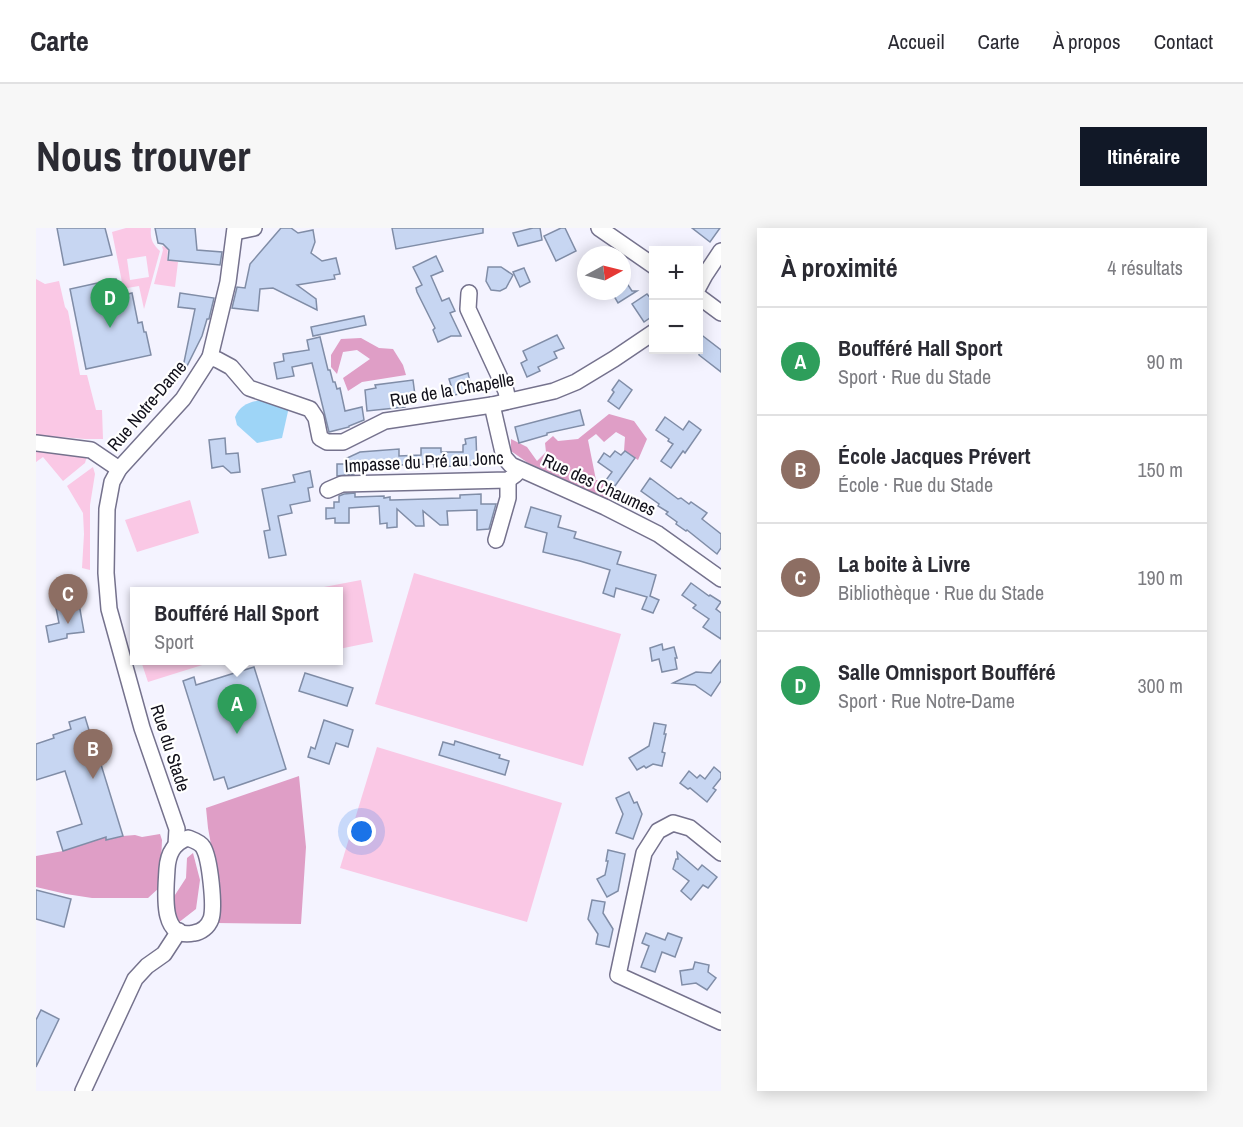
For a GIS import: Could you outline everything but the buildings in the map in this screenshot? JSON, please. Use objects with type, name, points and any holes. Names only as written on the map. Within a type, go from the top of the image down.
[{"type":"street","points":[[235,230],[254,228]]},
{"type":"street","points":[[599,228],[649,263]]},
{"type":"street","name":"Rue Notre-Dame","points":[[119,469],[183,399],[210,357],[228,282],[235,230]]},
{"type":"street","points":[[703,279],[721,251]]},
{"type":"street","points":[[469,293],[468,309],[506,391],[508,401]]},
{"type":"street","points":[[703,299],[721,313]]},
{"type":"street","name":"Rue de la Chapelle","points":[[210,357],[231,367],[249,388],[310,409],[316,418],[320,438],[327,442],[343,442],[385,421],[492,405],[554,391],[576,382],[649,335]]},
{"type":"street","name":"Rue des Chaumes","points":[[492,405],[504,457],[511,465],[605,507],[658,534],[721,579]]},
{"type":"street","points":[[36,443],[91,450],[119,469]]},
{"type":"street","name":"Rue du Stade","points":[[119,469],[112,482],[107,509],[106,573],[109,609],[142,728],[180,837]]},
{"type":"street","name":"Impasse du Pré au Jonc","points":[[328,490],[342,484],[507,480],[520,470]]},
{"type":"street","points":[[496,540],[508,498],[507,480]]},
{"type":"street","points":[[721,854],[690,828],[673,823],[658,831],[644,853],[618,975],[721,1022]]},
{"type":"street","points":[[180,837],[202,845],[206,854],[211,888],[211,920],[198,933],[189,934],[179,931],[168,921],[166,910],[169,853],[180,837]]},
{"type":"street","points":[[83,1091],[135,979],[147,966],[164,954],[179,931]]},
{"type":"shaded area","points":[[126,228],[151,228],[152,241],[160,251],[144,309],[139,286],[123,287],[112,232]],"holes":[[[146,256],[149,277],[130,280],[127,259]]]},
{"type":"shaded area","points":[[162,246],[168,248],[167,260],[178,262],[175,287],[154,284],[163,250]]},
{"type":"shaded area","points":[[36,279],[45,284],[59,281],[68,311],[80,375],[87,375],[96,410],[102,410],[103,439],[36,435]]},
{"type":"shaded area","points":[[361,338],[379,348],[393,349],[406,375],[362,382],[348,391],[343,378],[370,359],[357,350],[343,352],[337,374],[331,367],[331,355],[341,339]]},
{"type":"shaded area","points":[[609,414],[634,421],[647,439],[638,460],[624,451],[625,437],[616,432],[604,442],[596,434],[588,440],[596,480],[604,480],[610,500],[528,463],[511,451],[511,439],[527,447],[537,461],[546,452],[545,443],[553,436],[558,441],[578,439]]},
{"type":"shaded area","points":[[36,448],[87,456],[85,463],[63,481],[43,457],[36,462]]},
{"type":"shaded area","points":[[93,467],[95,474],[90,505],[90,570],[82,568],[83,513],[67,486]]},
{"type":"shaded area","points":[[190,500],[199,533],[137,552],[125,520]]},
{"type":"shaded area","points":[[414,573],[621,634],[583,766],[375,704]]},
{"type":"shaded area","points":[[361,580],[373,642],[343,648],[343,587],[324,587]]},
{"type":"shaded area","points":[[143,665],[202,665],[148,682]]},
{"type":"shaded area","points":[[377,747],[562,803],[527,922],[340,868]]},
{"type":"shaded area","points":[[299,776],[306,847],[301,924],[216,923],[219,889],[206,808]]},
{"type":"shaded area","points":[[160,834],[162,840],[160,887],[148,898],[92,898],[36,887],[36,856],[63,851],[106,837],[107,840],[123,836],[142,837]]},
{"type":"shaded area","points":[[193,853],[200,880],[196,909],[178,923],[171,913],[173,898],[186,878],[187,858]]},
{"type":"water","points":[[261,400],[289,407],[282,438],[257,443],[237,425],[235,417],[239,410],[249,403]]},
{"type":"place","name":"Salle Omnisport Boufféré","points":[[110,328]]},
{"type":"place","name":"La boite à Livre","points":[[68,624]]},
{"type":"place","name":"Boufféré Hall Sport","points":[[237,734]]},
{"type":"place","name":"École Jacques Prévert","points":[[93,779]]}]
